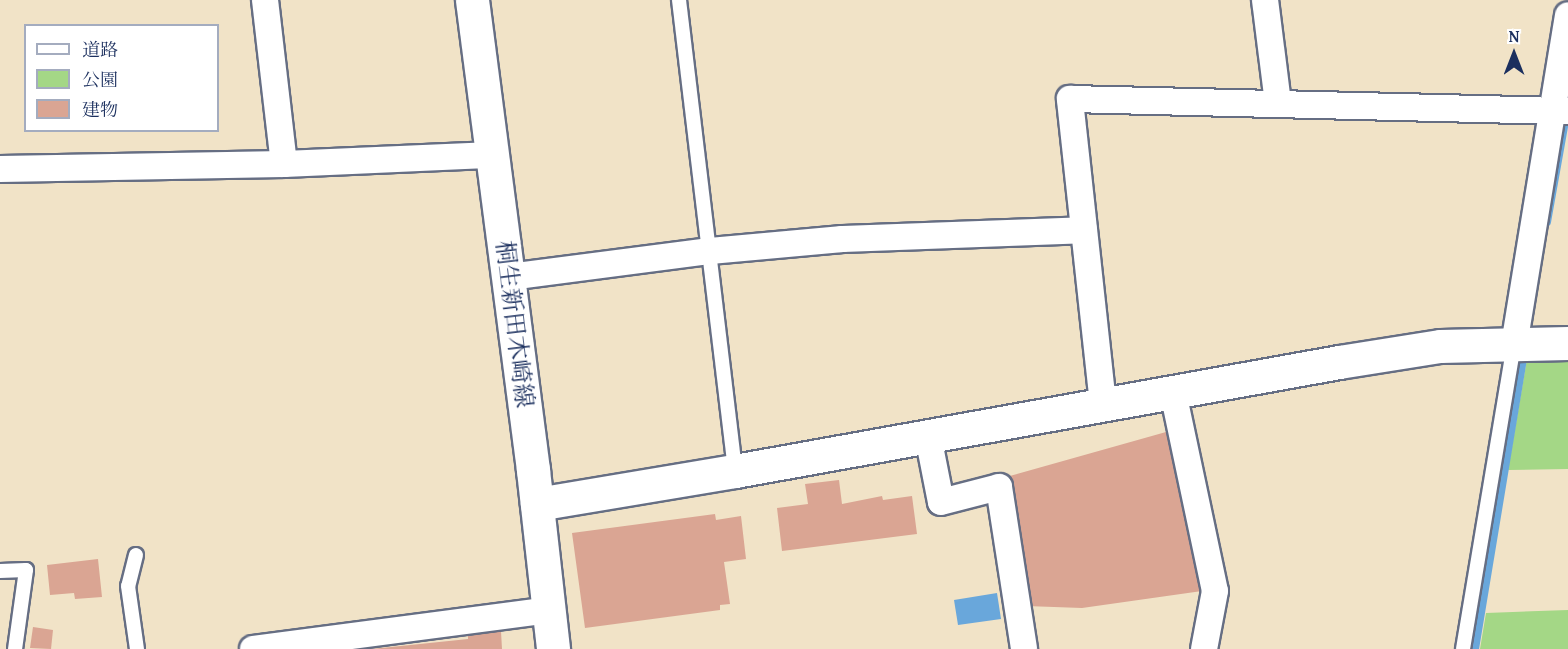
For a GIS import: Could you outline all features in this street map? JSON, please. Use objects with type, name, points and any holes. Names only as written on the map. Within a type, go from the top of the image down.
[{"type":"street","points":[[265,0],[284,164]]},
{"type":"street","name":"桐生新田木崎線","points":[[472,0],[554,649]]},
{"type":"street","points":[[1265,0],[1278,103]]},
{"type":"street","points":[[1514,345],[1558,111],[1568,15]]},
{"type":"street","points":[[1103,404],[1070,99],[1558,111]]},
{"type":"street","points":[[0,169],[284,164],[493,155]]},
{"type":"street","points":[[508,277],[710,251],[842,239],[1084,230]]},
{"type":"street","points":[[537,504],[1440,346],[1568,343]]},
{"type":"street","points":[[1173,392],[1215,591],[1204,649]]},
{"type":"street","points":[[928,435],[941,502],[999,487],[1024,649]]},
{"type":"street","points":[[253,649],[549,610]]},
{"type":"lane","points":[[679,0],[735,471]]},
{"type":"lane","points":[[1463,649],[1514,345]]},
{"type":"lane","points":[[136,555],[128,586],[137,649]]},
{"type":"lane","points":[[0,570],[26,570],[15,649]]},
{"type":"green space","points":[[1568,351],[1568,469],[1508,470],[1528,353]]},
{"type":"green space","points":[[1568,610],[1568,649],[1480,649],[1486,613]]},
{"type":"water","points":[[997,593],[1001,619],[958,625],[954,600]]},
{"type":"building","points":[[1166,432],[1176,473],[1187,481],[1209,590],[1082,608],[1026,606],[1006,477]]},
{"type":"building","points":[[839,480],[842,504],[882,496],[883,500],[912,496],[917,534],[782,551],[777,508],[808,504],[805,484]]},
{"type":"building","points":[[715,514],[716,520],[741,516],[746,559],[724,562],[730,604],[720,605],[720,610],[585,628],[572,533]]},
{"type":"building","points":[[98,559],[102,597],[75,599],[74,593],[50,595],[47,565]]},
{"type":"building","points":[[33,627],[53,630],[51,649],[30,648]]},
{"type":"building","points":[[501,631],[502,649],[372,649],[468,639],[468,634]]},
{"type":"waterway","points":[[1547,222],[1566,115]]},
{"type":"waterway","points":[[1475,649],[1524,352]]}]
